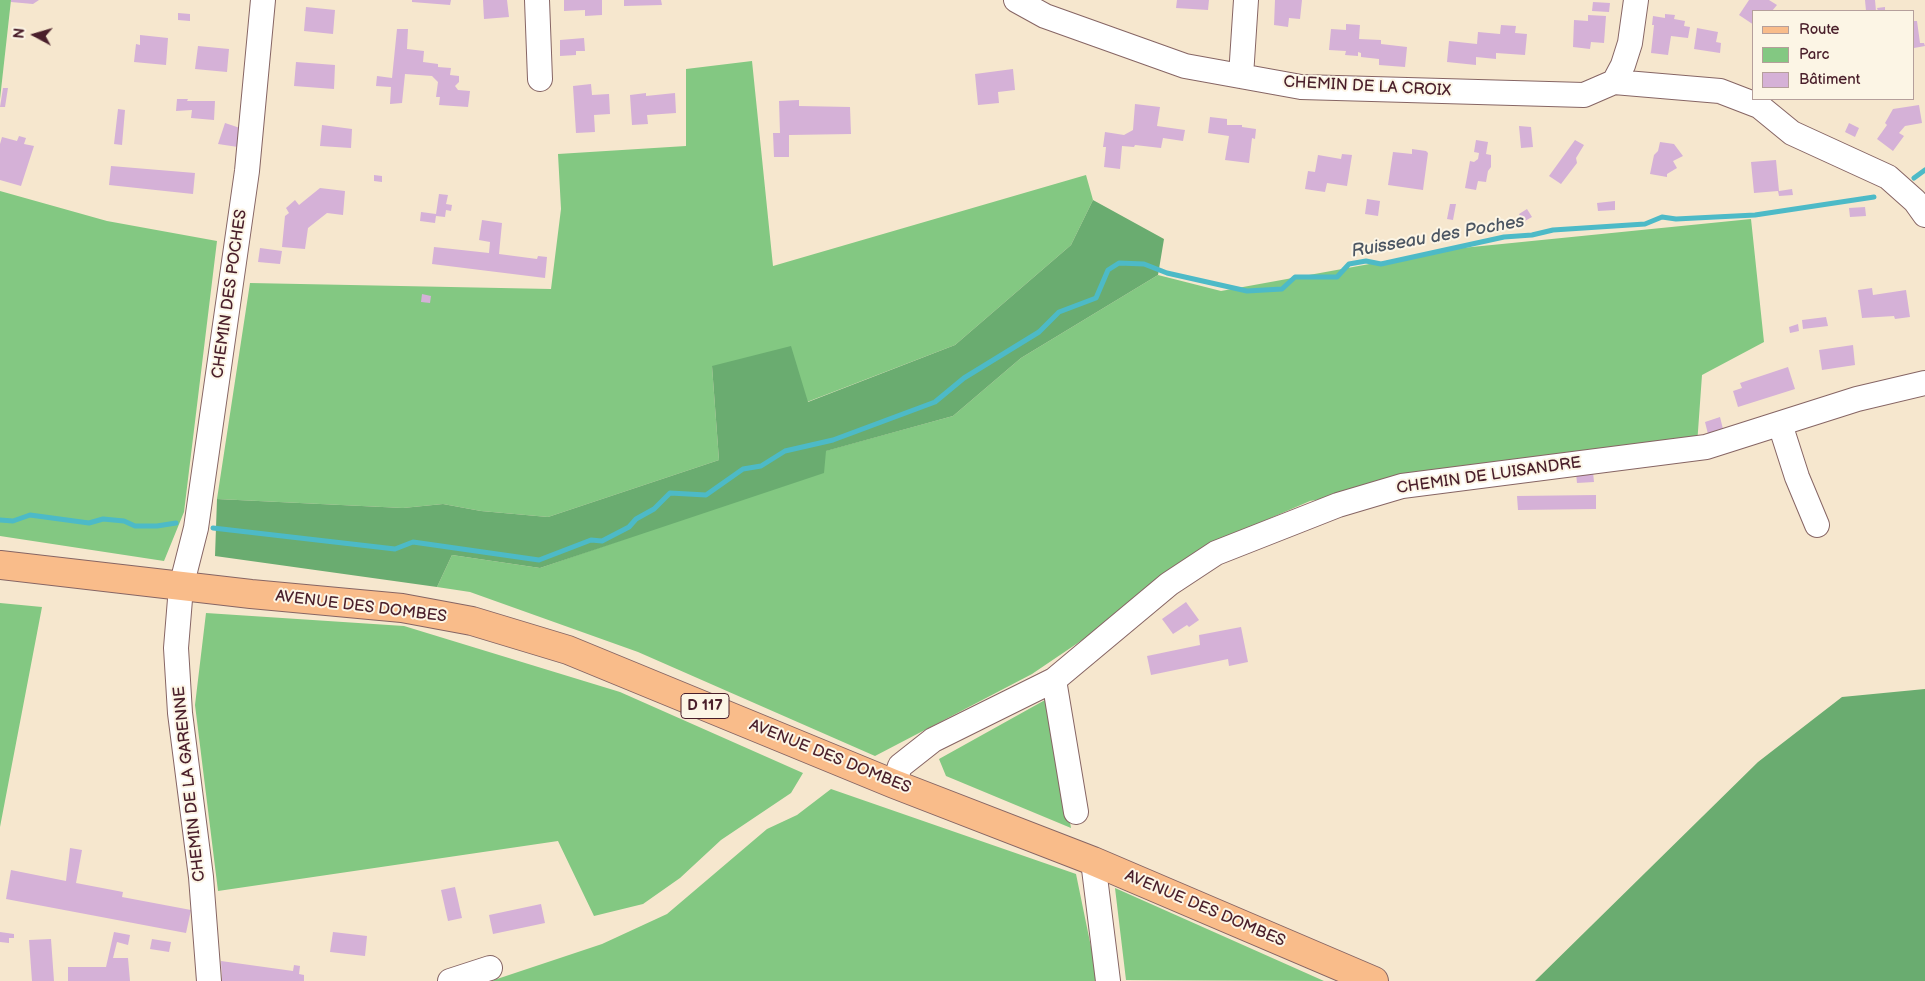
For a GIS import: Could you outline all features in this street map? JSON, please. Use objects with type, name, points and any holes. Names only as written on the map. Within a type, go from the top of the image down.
[{"type":"main road","name":"AVENUE DES DOMBES","points":[[0,565],[181,586],[402,608],[472,621],[568,650],[894,784],[1093,861],[1374,981]]},
{"type":"street","name":"CHEMIN DES POCHES","points":[[181,586],[196,528],[247,171],[263,0]]},
{"type":"street","points":[[538,0],[540,79]]},
{"type":"street","name":"CHEMIN DE LA CROIX","points":[[1016,0],[1045,16],[1186,66],[1301,87],[1584,95],[1614,82]]},
{"type":"street","points":[[1241,76],[1246,0]]},
{"type":"street","points":[[1636,0],[1630,43],[1624,65],[1614,82],[1720,91],[1759,106],[1792,133],[1888,178],[1915,201],[1925,215]]},
{"type":"street","name":"CHEMIN DE LUISANDRE","points":[[894,784],[900,766],[933,740],[1054,680],[1169,584],[1216,553],[1338,505],[1402,486],[1706,447],[1857,399],[1925,383]]},
{"type":"street","points":[[1780,424],[1797,477],[1817,525]]},
{"type":"street","name":"CHEMIN DE LA GARENNE","points":[[181,586],[176,648],[180,713],[201,876],[209,981]]},
{"type":"street","points":[[1054,680],[1076,812]]},
{"type":"street","points":[[1093,861],[1108,981]]},
{"type":"street","points":[[450,981],[490,968]]},
{"type":"green space","points":[[0,0],[11,0],[0,99]]},
{"type":"green space","points":[[752,61],[773,266],[1086,175],[1093,200],[1071,245],[955,345],[807,402],[712,366],[719,460],[548,517],[481,511],[443,504],[403,508],[217,499],[250,283],[551,289],[561,209],[558,154],[686,146],[686,69]]},
{"type":"green space","points":[[0,191],[107,221],[217,241],[184,512],[164,561],[0,536]]},
{"type":"green space","points":[[1093,200],[1164,239],[1158,275],[1021,358],[953,416],[826,451],[824,473],[540,568],[452,555],[437,587],[215,556],[217,499],[403,508],[443,504],[481,511],[548,517],[719,460],[712,366],[791,346],[808,402],[955,345],[1071,245]]},
{"type":"green space","points":[[1751,219],[1764,342],[1702,375],[1697,445],[1399,485],[1310,501],[1215,542],[1097,630],[1032,674],[875,756],[638,652],[470,592],[437,587],[452,555],[540,568],[671,523],[825,451],[953,416],[1021,358],[1158,275],[1221,291],[1452,249]]},
{"type":"green space","points":[[0,603],[42,607],[0,827]]},
{"type":"green space","points":[[206,613],[404,626],[620,692],[803,773],[791,793],[721,840],[680,878],[643,904],[594,916],[558,841],[218,891],[195,705]]},
{"type":"green space","points":[[1925,689],[1925,981],[1535,981],[1758,762],[1842,697]]},
{"type":"green space","points":[[1045,700],[1055,732],[1071,828],[946,776],[939,759]]},
{"type":"green space","points":[[831,789],[1076,874],[1098,981],[491,981],[602,944],[667,914],[767,829],[797,815]]},
{"type":"green space","points":[[1115,888],[1324,981],[1126,980]]},
{"type":"building","points":[[11,0],[39,0],[33,4],[11,2]]},
{"type":"building","points":[[412,0],[451,0],[450,5],[412,2]]},
{"type":"building","points":[[483,0],[507,0],[509,17],[484,19]]},
{"type":"building","points":[[564,0],[602,0],[602,15],[585,16],[585,10],[564,11]]},
{"type":"building","points":[[624,0],[661,0],[662,5],[624,6]]},
{"type":"building","points":[[1177,0],[1209,0],[1208,10],[1176,8]]},
{"type":"building","points":[[1275,0],[1302,0],[1300,19],[1289,18],[1288,27],[1274,25]]},
{"type":"building","points":[[1749,0],[1769,0],[1777,5],[1773,10],[1752,10],[1752,24],[1739,15]]},
{"type":"building","points":[[1865,0],[1875,0],[1876,10],[1866,10]]},
{"type":"building","points":[[1593,2],[1610,3],[1609,12],[1592,11]]},
{"type":"building","points":[[306,7],[335,10],[333,34],[304,31]]},
{"type":"building","points":[[1885,7],[1885,10],[1878,10],[1877,8]]},
{"type":"building","points":[[178,13],[190,14],[190,21],[178,20]]},
{"type":"building","points":[[1665,14],[1675,15],[1674,19],[1685,21],[1684,26],[1690,27],[1688,38],[1671,36],[1668,55],[1651,53],[1653,16],[1665,18]]},
{"type":"building","points":[[1588,15],[1606,16],[1604,43],[1591,42],[1590,49],[1573,47],[1574,20],[1588,21]]},
{"type":"building","points":[[1915,21],[1917,21],[1920,43],[1924,43],[1925,46],[1915,48]]},
{"type":"building","points":[[1346,24],[1360,25],[1359,39],[1381,40],[1381,44],[1407,47],[1405,67],[1379,65],[1379,59],[1361,57],[1361,53],[1358,52],[1358,56],[1345,55],[1346,51],[1329,50],[1331,29],[1346,30]]},
{"type":"building","points":[[1501,25],[1516,26],[1515,33],[1527,34],[1525,55],[1496,53],[1496,59],[1476,57],[1476,65],[1447,62],[1449,41],[1477,44],[1478,32],[1500,34]]},
{"type":"building","points":[[1697,28],[1718,32],[1716,42],[1721,43],[1720,53],[1694,49]]},
{"type":"building","points":[[397,29],[408,29],[407,49],[424,51],[423,62],[438,64],[438,67],[451,68],[450,75],[459,76],[459,82],[455,86],[458,90],[470,91],[468,107],[439,105],[440,97],[436,97],[438,82],[432,76],[405,74],[402,103],[390,104],[391,87],[376,86],[377,76],[392,78]]},
{"type":"building","points":[[140,35],[168,38],[166,65],[134,62],[136,44],[140,45]]},
{"type":"building","points":[[584,38],[585,51],[576,51],[576,55],[560,56],[560,40]]},
{"type":"building","points":[[198,46],[229,49],[227,72],[195,69]]},
{"type":"building","points":[[296,62],[335,65],[334,89],[294,86]]},
{"type":"building","points":[[1013,69],[1015,90],[998,92],[999,103],[978,105],[975,74]]},
{"type":"building","points":[[591,84],[592,95],[609,94],[610,114],[594,115],[595,132],[576,133],[573,86]]},
{"type":"building","points":[[3,88],[8,88],[5,107],[0,107]]},
{"type":"building","points":[[646,93],[646,96],[675,93],[676,113],[647,115],[648,124],[632,125],[630,95]]},
{"type":"building","points":[[177,99],[215,101],[214,120],[191,118],[192,110],[176,111]]},
{"type":"building","points":[[799,100],[799,106],[850,107],[851,134],[789,135],[789,157],[774,157],[773,133],[780,133],[779,101]]},
{"type":"building","points":[[1135,104],[1160,107],[1157,126],[1185,130],[1183,141],[1163,138],[1161,148],[1135,145],[1134,147],[1122,146],[1120,169],[1104,167],[1106,147],[1103,147],[1105,132],[1124,135],[1133,130]]},
{"type":"building","points":[[1919,105],[1922,123],[1905,126],[1899,133],[1904,136],[1893,151],[1877,139],[1887,125],[1885,123],[1893,109]]},
{"type":"building","points":[[118,109],[125,110],[122,145],[114,144]]},
{"type":"building","points":[[1210,117],[1227,119],[1227,125],[1242,125],[1242,127],[1256,129],[1255,139],[1252,138],[1249,163],[1225,160],[1229,136],[1208,133]]},
{"type":"building","points":[[225,123],[243,129],[238,147],[218,144]]},
{"type":"building","points":[[1849,123],[1859,128],[1855,137],[1845,132]]},
{"type":"building","points":[[322,125],[352,129],[351,148],[320,146]]},
{"type":"building","points":[[1519,126],[1531,127],[1533,147],[1521,148]]},
{"type":"building","points":[[19,136],[26,138],[24,144],[34,146],[21,186],[0,180],[0,144],[2,137],[17,141]]},
{"type":"building","points":[[1476,140],[1488,142],[1486,154],[1491,155],[1491,167],[1488,171],[1486,182],[1478,181],[1476,190],[1465,188],[1470,161],[1474,162],[1478,159],[1479,153],[1474,152]]},
{"type":"building","points":[[1575,140],[1584,145],[1576,158],[1577,163],[1561,184],[1549,176]]},
{"type":"building","points":[[1660,142],[1674,144],[1683,156],[1673,161],[1677,168],[1667,174],[1667,177],[1650,174],[1654,155],[1658,151]]},
{"type":"building","points":[[1412,149],[1428,153],[1423,190],[1388,185],[1393,152],[1412,154]]},
{"type":"building","points":[[1342,154],[1352,155],[1347,186],[1327,183],[1325,192],[1305,189],[1308,171],[1315,172],[1318,155],[1341,159]]},
{"type":"building","points":[[1776,160],[1779,191],[1792,189],[1793,195],[1779,196],[1778,191],[1754,193],[1751,162]]},
{"type":"building","points":[[111,166],[195,173],[193,194],[109,185]]},
{"type":"building","points":[[374,175],[382,176],[382,182],[374,181]]},
{"type":"building","points":[[320,188],[345,191],[343,215],[327,213],[308,228],[305,249],[282,247],[285,216],[289,213],[286,208],[295,200],[299,205]]},
{"type":"building","points":[[439,194],[448,195],[446,204],[452,205],[451,211],[446,210],[445,217],[436,216],[435,223],[420,221],[421,212],[436,214]]},
{"type":"building","points":[[1367,199],[1380,201],[1378,216],[1365,214]]},
{"type":"building","points":[[1615,201],[1615,210],[1598,211],[1597,203]]},
{"type":"building","points":[[1450,204],[1456,204],[1453,220],[1447,219]]},
{"type":"building","points":[[1865,207],[1866,216],[1850,217],[1849,208]]},
{"type":"building","points":[[1527,209],[1532,217],[1523,222],[1519,214]]},
{"type":"building","points":[[482,220],[502,223],[499,254],[537,259],[538,256],[547,257],[545,278],[432,264],[434,247],[489,253],[490,242],[479,240]]},
{"type":"building","points":[[260,248],[282,251],[280,264],[258,262]]},
{"type":"building","points":[[1872,288],[1873,295],[1906,290],[1910,317],[1895,319],[1894,316],[1862,318],[1858,290]]},
{"type":"building","points":[[422,294],[431,296],[430,303],[421,302]]},
{"type":"building","points":[[1826,317],[1828,326],[1803,329],[1802,320]]},
{"type":"building","points":[[1798,324],[1799,331],[1790,333],[1789,327]]},
{"type":"building","points":[[1853,345],[1855,365],[1822,370],[1819,350]]},
{"type":"building","points":[[1788,367],[1795,389],[1738,407],[1733,391],[1742,388],[1740,383]]},
{"type":"building","points":[[1720,417],[1723,429],[1708,434],[1705,422]]},
{"type":"building","points":[[1593,472],[1594,482],[1577,483],[1576,473]]},
{"type":"building","points":[[1596,495],[1596,509],[1518,510],[1517,496]]},
{"type":"building","points":[[1186,602],[1199,620],[1173,634],[1162,619]]},
{"type":"building","points":[[1241,627],[1248,662],[1229,666],[1228,659],[1151,675],[1147,656],[1200,645],[1199,635]]},
{"type":"building","points":[[70,848],[82,850],[76,883],[123,892],[122,897],[191,910],[186,933],[6,899],[11,870],[66,881]]},
{"type":"building","points":[[455,887],[462,918],[448,921],[441,890]]},
{"type":"building","points":[[541,904],[545,923],[493,934],[489,915]]},
{"type":"building","points":[[0,932],[14,934],[14,938],[9,938],[9,943],[0,942]]},
{"type":"building","points":[[114,932],[130,935],[128,945],[117,942],[113,958],[128,958],[130,981],[68,981],[68,967],[106,967]]},
{"type":"building","points":[[333,932],[367,936],[365,956],[330,952]]},
{"type":"building","points":[[51,939],[54,981],[32,981],[29,940]]},
{"type":"building","points":[[152,939],[171,942],[169,952],[150,949]]},
{"type":"building","points":[[221,961],[293,971],[294,965],[300,966],[299,974],[304,975],[304,981],[222,981]]},
{"type":"waterway","name":"Ruisseau des Poches","points":[[1914,178],[1925,170]]},
{"type":"waterway","name":"Ruisseau des Poches","points":[[213,528],[395,549],[413,542],[539,560],[591,540],[602,541],[629,527],[636,519],[654,509],[670,493],[706,495],[743,469],[761,466],[785,451],[833,440],[935,402],[964,378],[1039,332],[1059,312],[1096,298],[1108,270],[1119,263],[1144,264],[1167,273],[1247,291],[1282,289],[1295,277],[1337,277],[1349,264],[1366,261],[1381,264],[1504,237],[1532,235],[1553,230],[1645,224],[1662,217],[1676,219],[1755,215],[1874,197]]},
{"type":"waterway","name":"Ruisseau des Poches","points":[[0,520],[13,521],[30,515],[89,523],[103,519],[124,521],[135,526],[157,526],[176,523]]}]
